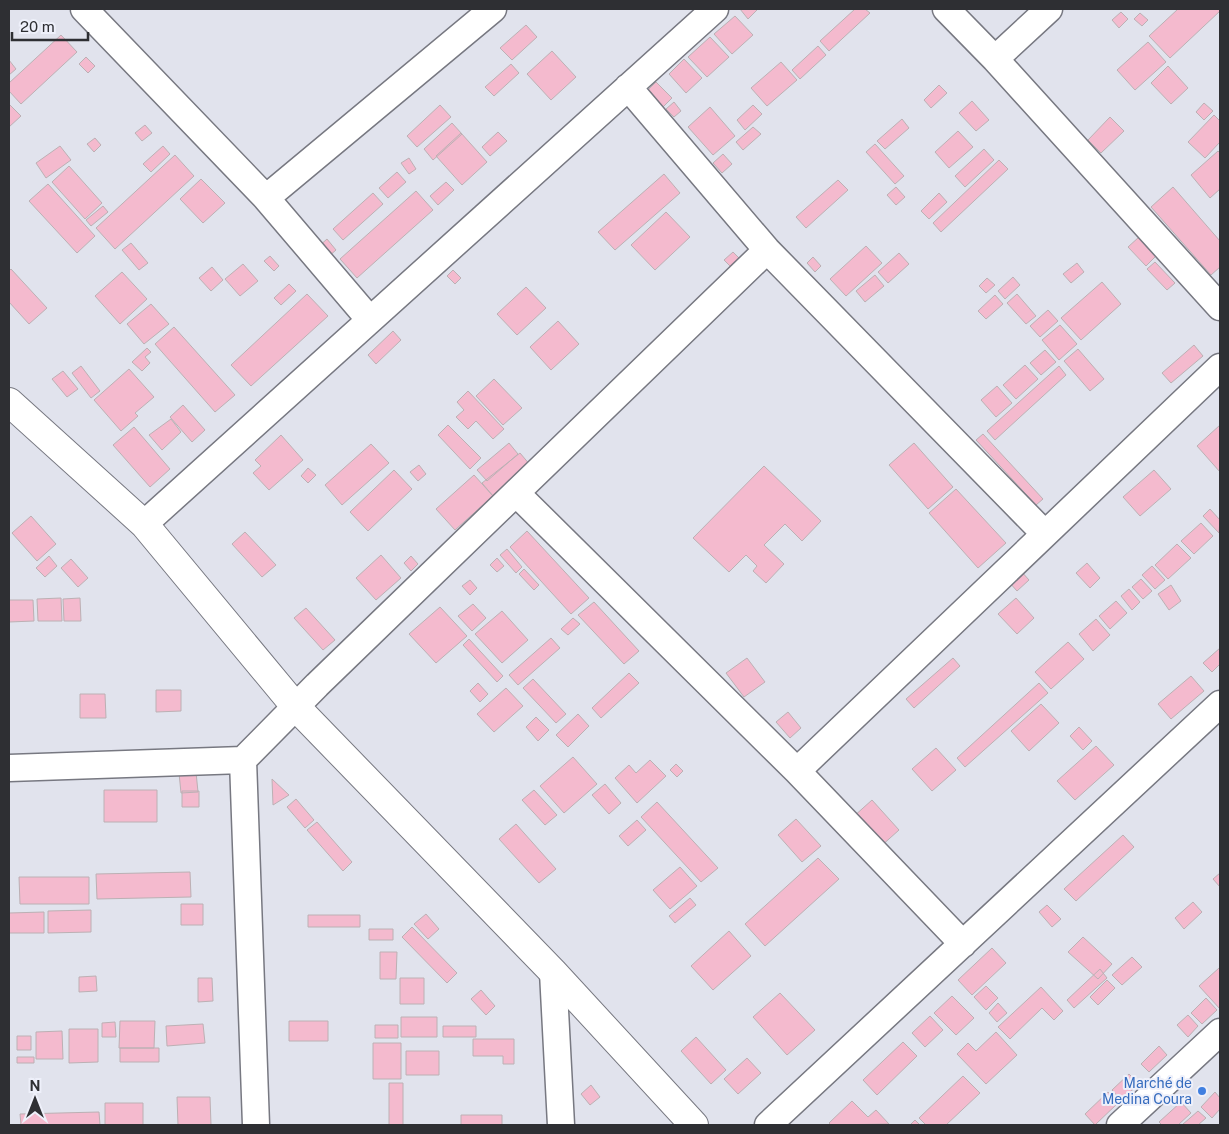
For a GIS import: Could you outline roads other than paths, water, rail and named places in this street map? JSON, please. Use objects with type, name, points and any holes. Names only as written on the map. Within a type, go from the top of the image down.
[{"type":"street","points":[[84,9],[266,198],[370,320]]},
{"type":"street","points":[[266,198],[493,9]]},
{"type":"street","points":[[144,524],[715,9]]},
{"type":"street","points":[[946,9],[1220,307]]},
{"type":"street","points":[[994,59],[1049,9]]},
{"type":"street","points":[[628,87],[767,250],[1045,534]]},
{"type":"street","points":[[9,768],[243,760],[295,706],[767,250]]},
{"type":"street","points":[[797,771],[1220,367]]},
{"type":"street","points":[[9,402],[144,524],[295,706],[553,972],[694,1125]]},
{"type":"street","points":[[516,492],[797,771],[962,944]]},
{"type":"street","points":[[768,1125],[962,944],[1216,715]]},
{"type":"street","points":[[243,760],[256,1125]]},
{"type":"street","points":[[553,972],[561,1125]]},
{"type":"street","points":[[1120,1125],[1220,1032]]},
{"type":"place","name":"Marché de Medina Coura","points":[[1202,1091]]}]
